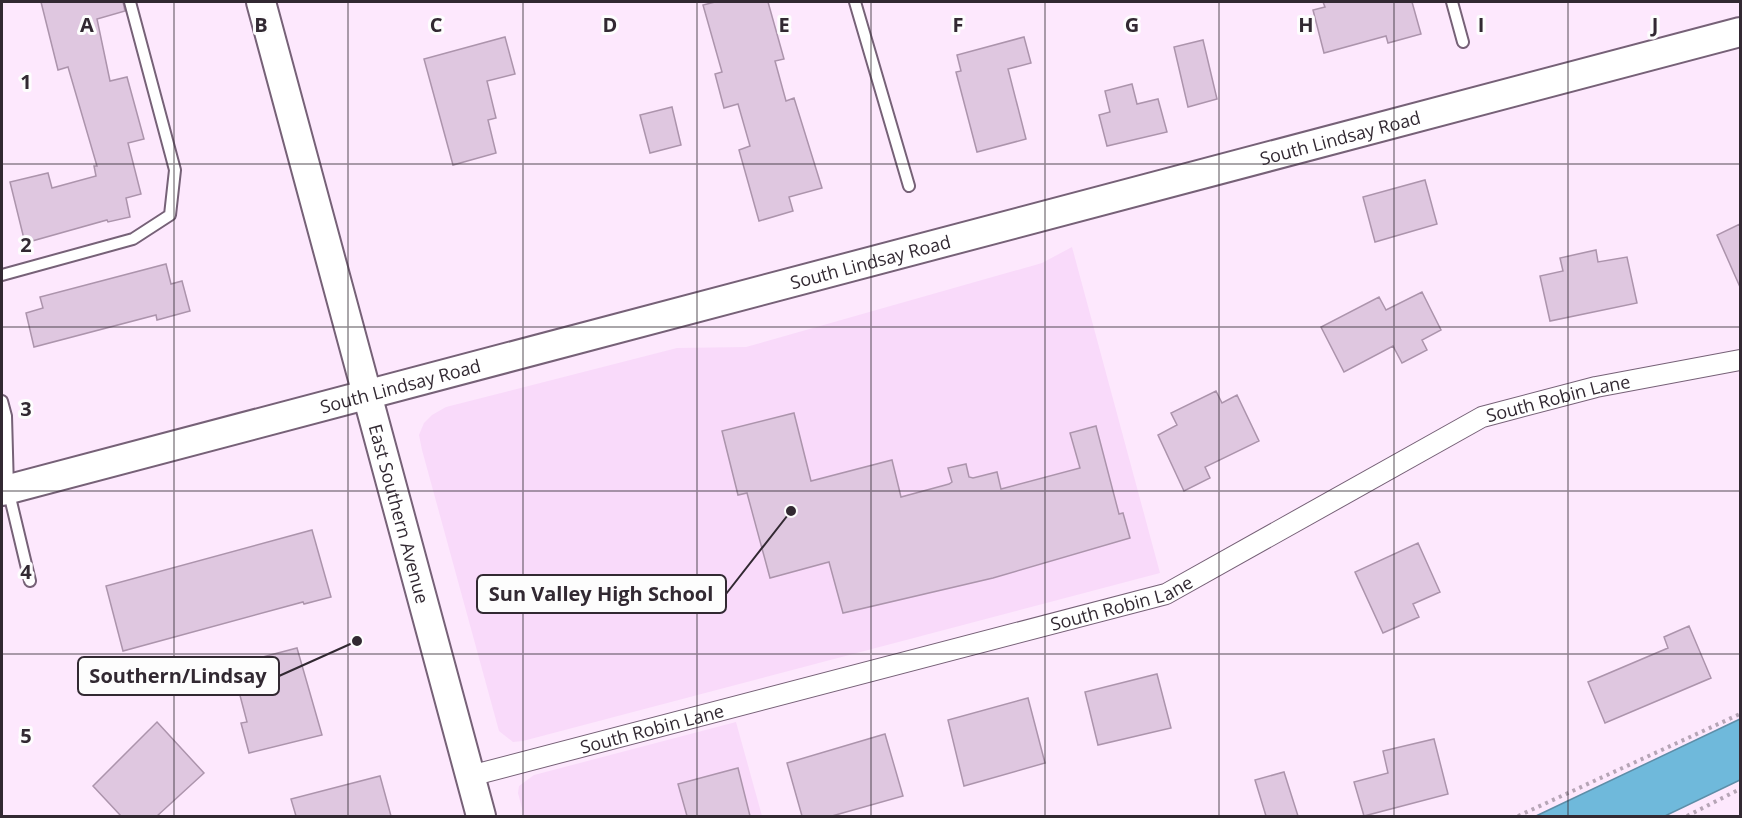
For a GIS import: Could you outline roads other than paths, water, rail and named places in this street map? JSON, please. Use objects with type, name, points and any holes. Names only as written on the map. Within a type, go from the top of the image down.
[{"type":"main road","name":"East Southern Avenue","points":[[261,2],[481,816]]},
{"type":"main road","name":"South Lindsay Road","points":[[4,486],[368,395],[939,241],[1740,32]]},
{"type":"street","name":"South Robin Lane","points":[[470,776],[1166,594],[1482,417],[1596,387],[1740,360]]},
{"type":"lane","points":[[2,275],[133,239],[170,215],[175,170],[130,2]]},
{"type":"lane","points":[[855,2],[909,186]]},
{"type":"lane","points":[[1452,2],[1463,42]]},
{"type":"lane","points":[[2,401],[6,417],[4,486],[30,581]]},
{"type":"water","points":[[1740,719],[1740,780],[1665,816],[1536,816]]},
{"type":"place","name":"Sun Valley High School","points":[[791,511]]},
{"type":"place","name":"Southern/Lindsay","points":[[357,641]]}]
